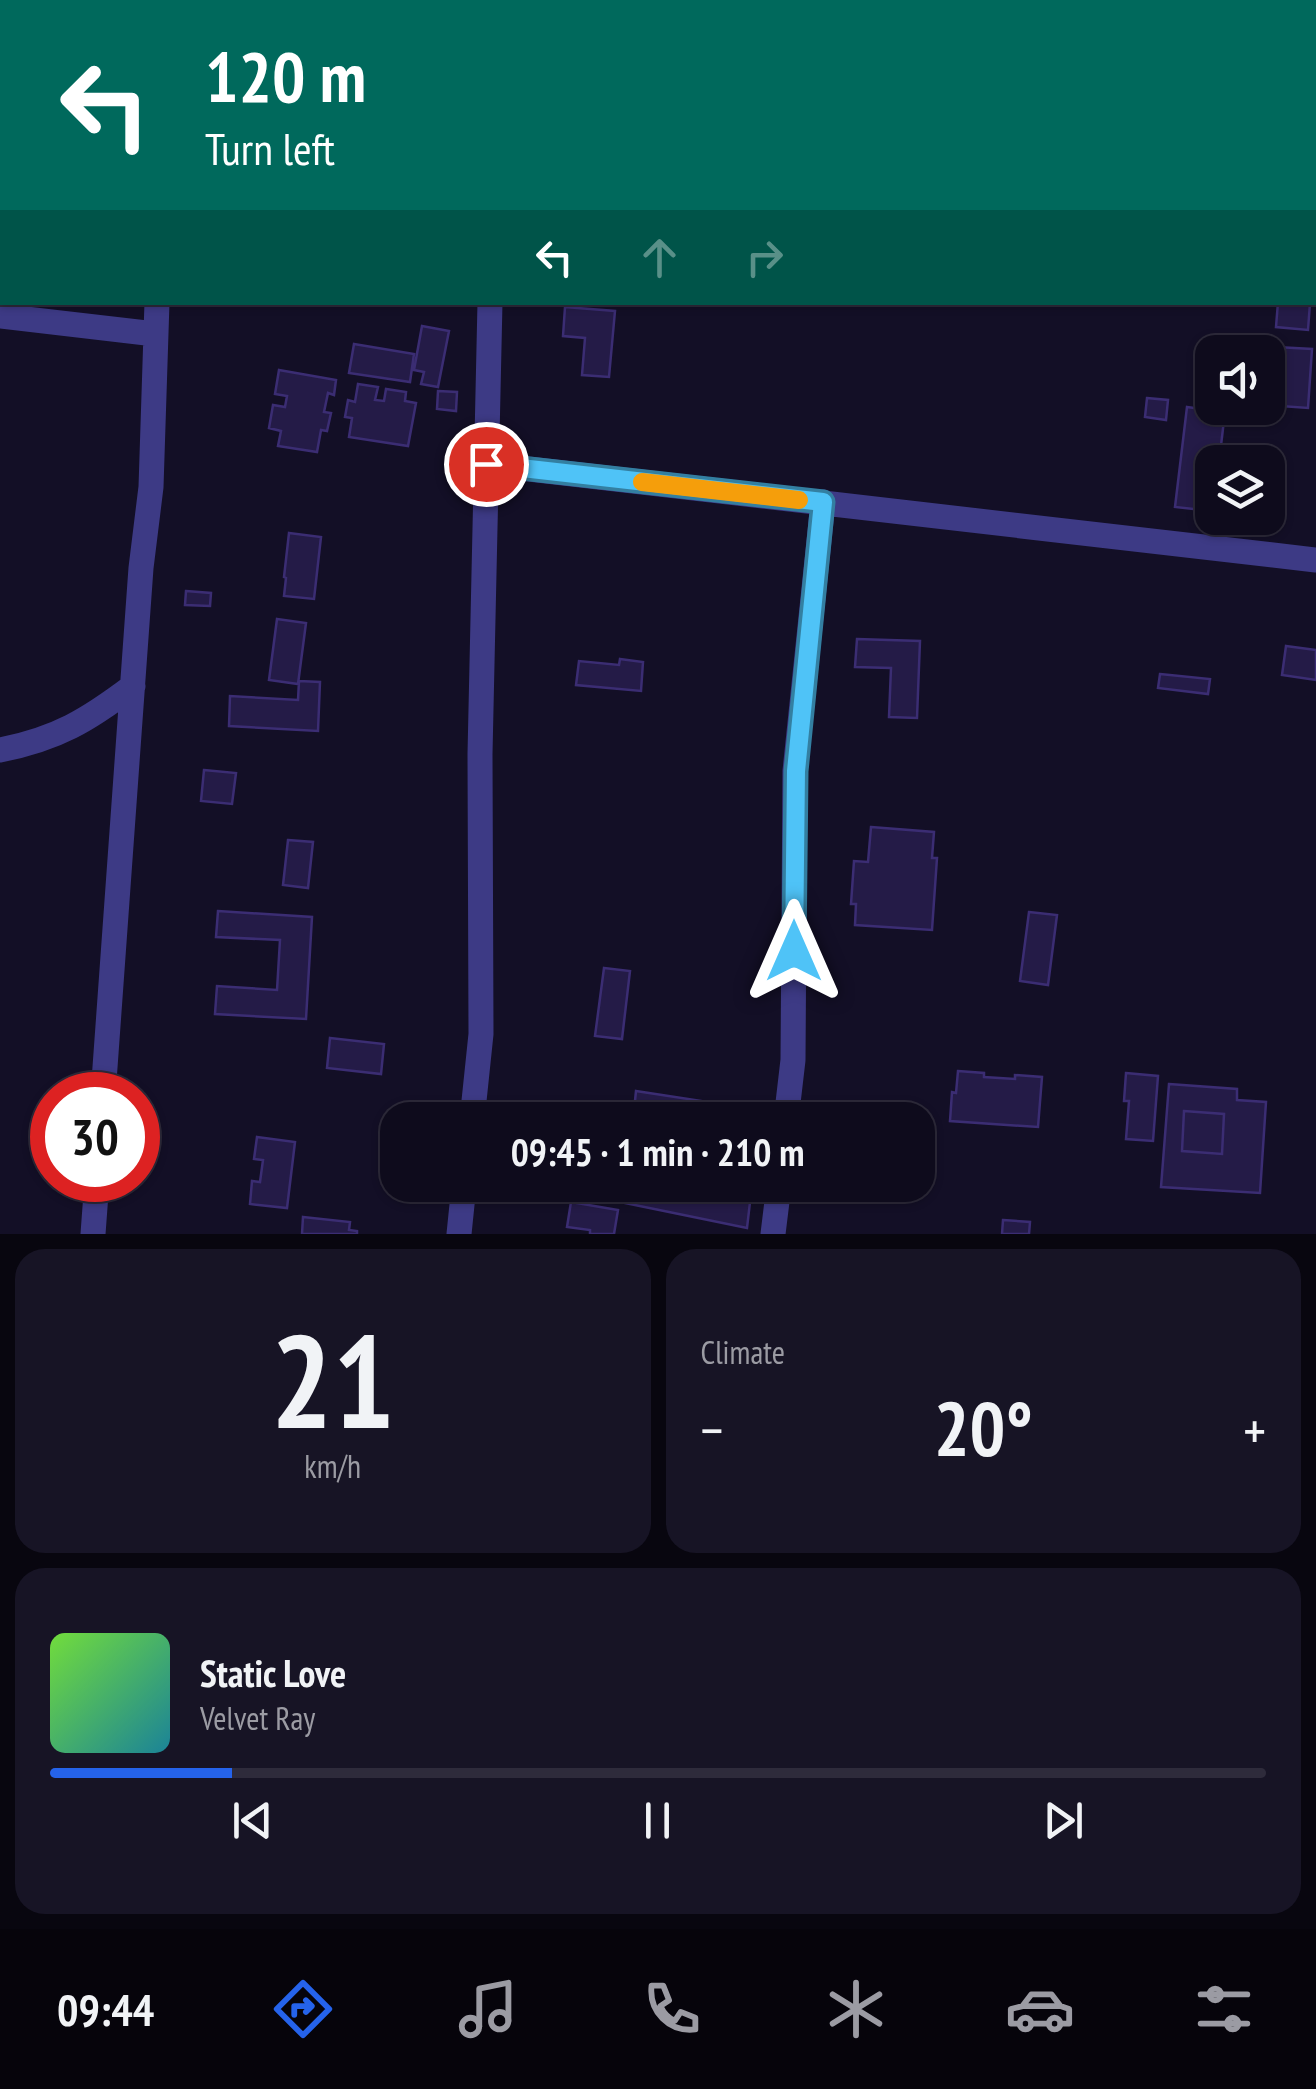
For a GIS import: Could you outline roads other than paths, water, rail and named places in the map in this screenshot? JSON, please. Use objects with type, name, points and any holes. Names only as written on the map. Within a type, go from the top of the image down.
[{"type":"street","points":[[106,1072],[141,568],[151,486],[157,305]]},
{"type":"street","points":[[474,1102],[481,1034],[480,754],[490,305]]},
{"type":"street","points":[[0,316],[156,334]]},
{"type":"street","points":[[486,464],[1316,560]]},
{"type":"street","points":[[788,1102],[793,1060],[796,771],[823,502]]},
{"type":"street","points":[[0,750],[34,744],[66,730],[100,712],[133,686]]},
{"type":"street","points":[[93,1234],[95,1202]]},
{"type":"street","points":[[459,1234],[462,1202]]},
{"type":"street","points":[[773,1234],[776,1202]]}]
